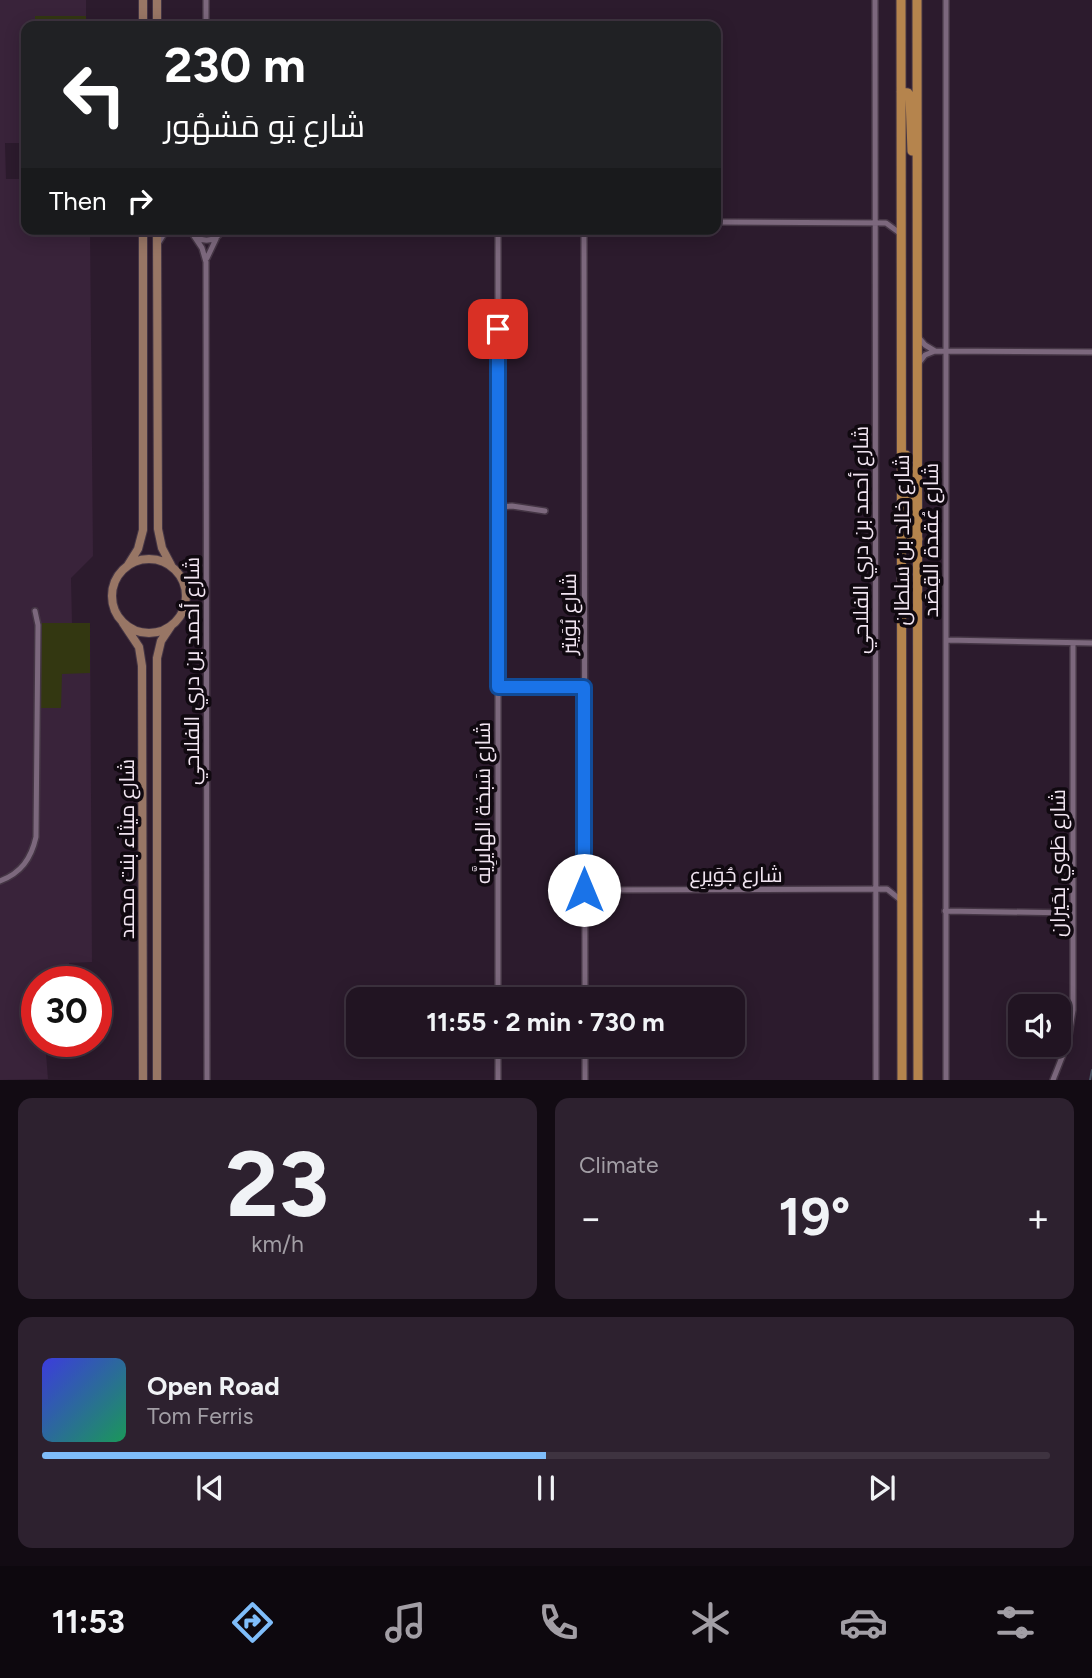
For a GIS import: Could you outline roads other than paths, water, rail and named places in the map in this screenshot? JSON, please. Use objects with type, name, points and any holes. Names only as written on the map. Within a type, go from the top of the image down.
[{"type":"main road","points":[[143,0],[143,21]]},
{"type":"main road","points":[[157,0],[157,21]]},
{"type":"main road","name":"شارع خالِد بن سلطان","points":[[901,0],[902,1080]]},
{"type":"main road","name":"شارع خالِد بن سلطان","points":[[917,0],[918,1080]]},
{"type":"main road","points":[[901,92],[908,93],[910,97],[913,167],[918,187]]},
{"type":"main road","points":[[143,235],[143,530],[138,549],[116,579],[113,591],[114,609],[123,623],[134,631],[147,634],[172,626],[183,613],[187,596],[183,579],[162,548],[158,529],[157,235]]},
{"type":"main road","points":[[902,447],[908,463],[910,536],[918,539]]},
{"type":"main road","points":[[128,565],[153,559],[171,565]]},
{"type":"main road","name":"شارع ميثاء بنت محمد","points":[[123,623],[135,638],[142,666],[143,1080]]},
{"type":"main road","name":"شارع ميثاء بنت محمد","points":[[157,1080],[157,658],[162,641],[172,626]]},
{"type":"street","points":[[206,0],[206,21]]},
{"type":"street","name":"شارع أحمد بن دري الفلاحي","points":[[875,0],[876,1080]]},
{"type":"street","name":"شارع عُقدة القِصَد","points":[[946,0],[946,1080]]},
{"type":"street","points":[[886,223],[902,209]]},
{"type":"street","points":[[721,222],[875,222],[886,223],[902,237]]},
{"type":"street","points":[[157,244],[163,235]]},
{"type":"street","name":"شارع أحمد بن دري الفلاحي","points":[[193,235],[202,248],[206,261],[207,1080]]},
{"type":"street","points":[[196,235],[205,241],[218,235]]},
{"type":"street","name":"شارع أحمد بن دري الفلاحي","points":[[206,261],[221,235]]},
{"type":"street","name":"شارع سَبخة الهايرِيَّه","points":[[498,235],[498,987]]},
{"type":"street","name":"شارع بُوَيتِر","points":[[584,235],[585,987]]},
{"type":"street","points":[[918,335],[925,345],[935,351]]},
{"type":"street","points":[[918,364],[925,355],[935,351],[1092,352]]},
{"type":"street","points":[[498,507],[512,506],[545,511]]},
{"type":"street","points":[[0,881],[12,877],[26,863],[36,837],[38,625],[35,611]]},
{"type":"street","points":[[946,640],[1092,643]]},
{"type":"street","name":"شارع طَوي بحَيران","points":[[1053,1080],[1066,1048],[1072,1023],[1073,644]]},
{"type":"street","points":[[498,687],[584,687]]},
{"type":"street","points":[[902,877],[887,889],[902,901]]},
{"type":"street","name":"شارع جُوَيرِع","points":[[584,890],[887,889]]},
{"type":"street","points":[[945,911],[1072,913]]},
{"type":"street","points":[[498,1057],[498,1080]]},
{"type":"street","points":[[585,1057],[585,1080]]},
{"type":"waterway","points":[[1090,1080],[1092,1070]]}]
